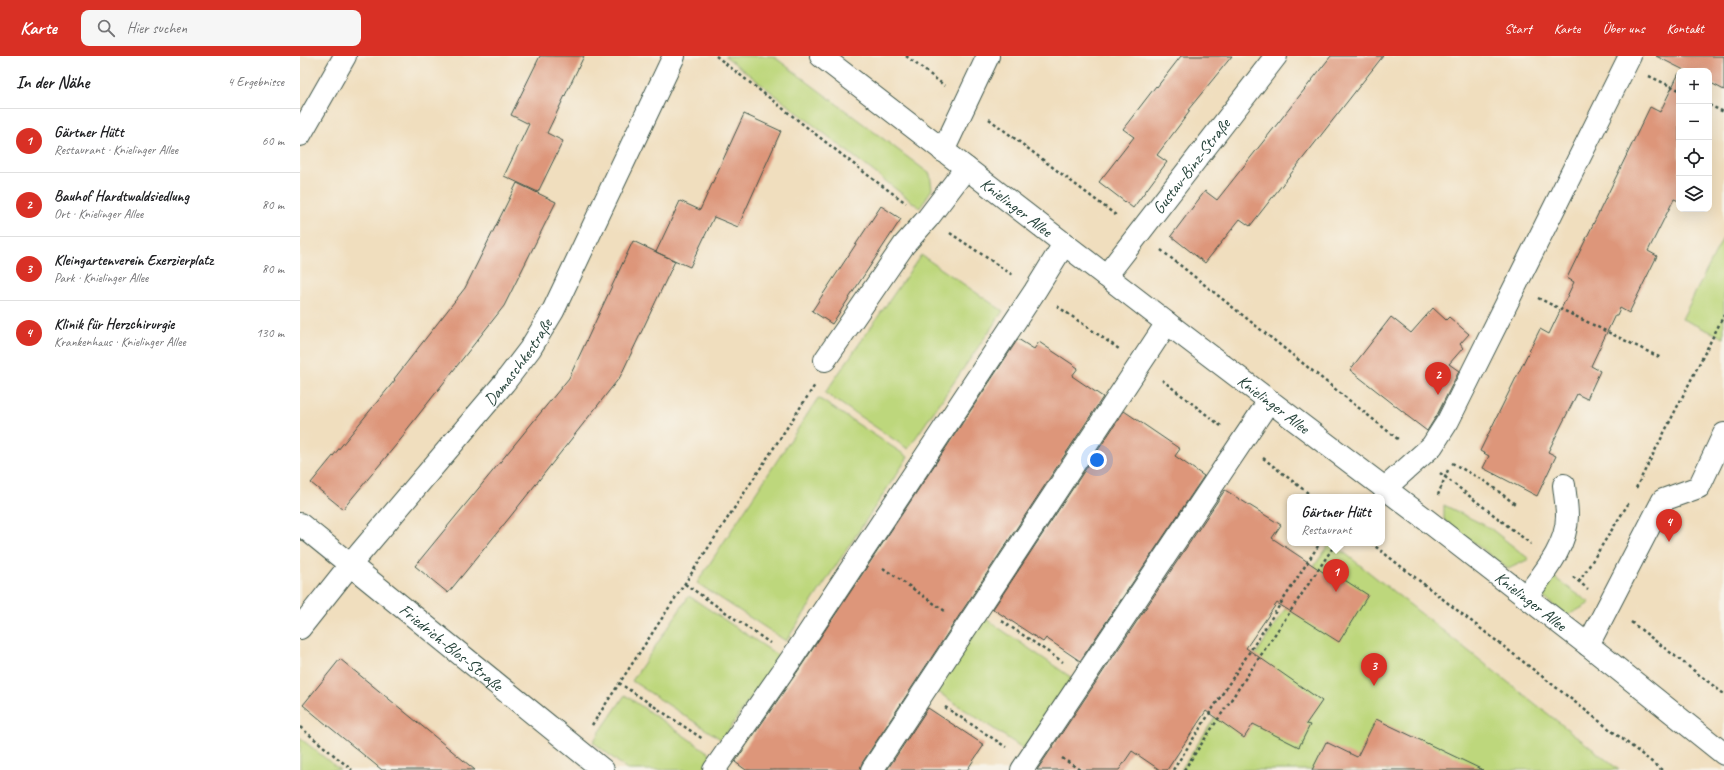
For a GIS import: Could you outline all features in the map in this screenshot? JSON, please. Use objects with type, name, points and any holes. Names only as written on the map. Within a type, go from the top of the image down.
[{"type":"street","points":[[300,135],[345,56]]},
{"type":"street","name":"Damaschkestraße","points":[[300,628],[350,565],[504,383],[530,349],[553,310],[674,56]]},
{"type":"street","name":"Knielinger Allee","points":[[820,56],[1526,597],[1724,754]]},
{"type":"street","points":[[943,150],[988,56]]},
{"type":"street","name":"Gustav-Binz-Straße","points":[[1106,276],[1276,56]]},
{"type":"street","points":[[1384,489],[1419,456],[1432,446],[1448,421],[1630,56]]},
{"type":"street","points":[[825,360],[904,245],[928,218],[966,168]]},
{"type":"street","points":[[719,762],[792,658],[1035,291],[1064,244]]},
{"type":"street","points":[[872,770],[1167,323]]},
{"type":"street","points":[[1025,765],[1269,401]]},
{"type":"street","points":[[1588,645],[1663,500],[1699,487],[1724,434]]},
{"type":"street","points":[[1526,597],[1552,561],[1563,539],[1567,517],[1564,485]]},
{"type":"street","name":"Friedrich-Blos-Straße","points":[[300,524],[603,770]]},
{"type":"path","points":[[716,56],[874,180],[928,218]]},
{"type":"path","points":[[906,56],[1139,232],[1419,456],[1724,694]]},
{"type":"path","points":[[1645,74],[1676,89]]},
{"type":"path","points":[[1712,106],[1724,112]]},
{"type":"path","points":[[1534,297],[1661,358]]},
{"type":"path","points":[[1634,493],[1724,315]]},
{"type":"path","points":[[576,749],[813,390],[825,360]]},
{"type":"path","points":[[1452,463],[1486,482],[1515,504]]},
{"type":"path","points":[[1579,582],[1630,500]]},
{"type":"path","points":[[1173,770],[1318,546]]},
{"type":"path","points":[[1184,770],[1334,546]]},
{"type":"path","points":[[1375,546],[1662,770]]},
{"type":"path","points":[[861,553],[966,626]]},
{"type":"path","points":[[685,584],[792,658]]},
{"type":"path","points":[[980,605],[1085,677]]},
{"type":"path","points":[[619,683],[719,762]]},
{"type":"path","points":[[923,692],[1025,765]]},
{"type":"path","points":[[300,728],[352,770]]},
{"type":"green space","points":[[725,56],[773,56],[930,174],[932,189],[920,208]]},
{"type":"green space","points":[[1724,236],[1724,338],[1682,319]]},
{"type":"green space","points":[[921,255],[1003,311],[908,449],[825,393]]},
{"type":"green space","points":[[818,398],[908,457],[786,641],[697,583]]},
{"type":"green space","points":[[1444,505],[1490,528],[1529,559],[1508,569],[1444,520]]},
{"type":"green space","points":[[1328,546],[1336,546],[1619,770],[1181,770],[1289,603]]},
{"type":"green space","points":[[1552,576],[1590,603],[1567,616],[1543,597]]},
{"type":"green space","points":[[689,596],[779,656],[722,740],[632,681]]},
{"type":"green space","points":[[983,617],[1072,678],[1024,749],[935,690]]},
{"type":"green space","points":[[625,695],[712,755],[702,770],[628,770],[593,742]]},
{"type":"green space","points":[[300,738],[340,770],[300,770]]},
{"type":"building","points":[[540,56],[584,56],[547,133],[563,141],[538,192],[504,176],[529,124],[511,115]]},
{"type":"building","points":[[1181,56],[1232,56],[1188,110],[1190,111],[1157,155],[1167,162],[1133,208],[1099,182],[1134,137],[1123,129]]},
{"type":"building","points":[[1331,56],[1383,56],[1250,226],[1240,219],[1205,263],[1171,236],[1205,191],[1217,200]]},
{"type":"building","points":[[1656,56],[1724,56],[1724,90],[1712,84],[1712,68],[1680,68]]},
{"type":"building","points":[[1676,79],[1676,200],[1674,199],[1648,251],[1657,256],[1629,313],[1620,308],[1617,315],[1615,315],[1591,366],[1600,371],[1587,399],[1577,394],[1548,452],[1556,456],[1537,496],[1483,468],[1489,456],[1480,451],[1540,329],[1549,334],[1574,282],[1567,278],[1650,107],[1660,112]]},
{"type":"building","points":[[744,114],[781,131],[738,227],[714,217],[690,267],[656,252],[680,201],[700,210]]},
{"type":"building","points":[[517,183],[556,202],[504,306],[405,432],[406,433],[343,509],[311,483],[395,380],[394,379],[465,288]]},
{"type":"building","points":[[881,206],[901,219],[832,324],[812,311]]},
{"type":"building","points":[[633,241],[675,261],[620,377],[448,593],[415,566],[569,378]]},
{"type":"building","points":[[1433,308],[1446,320],[1449,317],[1469,334],[1460,344],[1463,348],[1449,364],[1459,371],[1437,415],[1427,431],[1350,370],[1391,317],[1411,333]]},
{"type":"building","points":[[1018,339],[1034,349],[1039,342],[1078,368],[1072,376],[1103,397],[862,763],[860,770],[746,770],[735,762],[802,665]]},
{"type":"building","points":[[1124,411],[1180,449],[1175,456],[1204,476],[1080,661],[1046,638],[1043,642],[993,609]]},
{"type":"building","points":[[1225,490],[1281,525],[1272,538],[1326,574],[1329,570],[1368,595],[1339,642],[1277,603],[1246,648],[1322,701],[1306,724],[1310,725],[1299,747],[1253,724],[1244,738],[1206,711],[1167,770],[1160,770],[1132,751],[1119,770],[1037,770]]},
{"type":"building","points":[[340,659],[475,770],[382,770],[321,720],[303,705]]},
{"type":"building","points":[[928,708],[984,745],[967,770],[887,770]]},
{"type":"building","points":[[1376,719],[1483,770],[1312,770],[1326,742],[1357,757]]},
{"type":"place","name":"Bauhof Hardtwaldsiedlung","points":[[1438,395]]},
{"type":"place","name":"Klinik für Herzchirurgie","points":[[1669,542]]},
{"type":"place","name":"Gärtner Hütt","points":[[1336,592]]},
{"type":"place","name":"Kleingartenverein Exerzierplatz","points":[[1374,686]]}]
